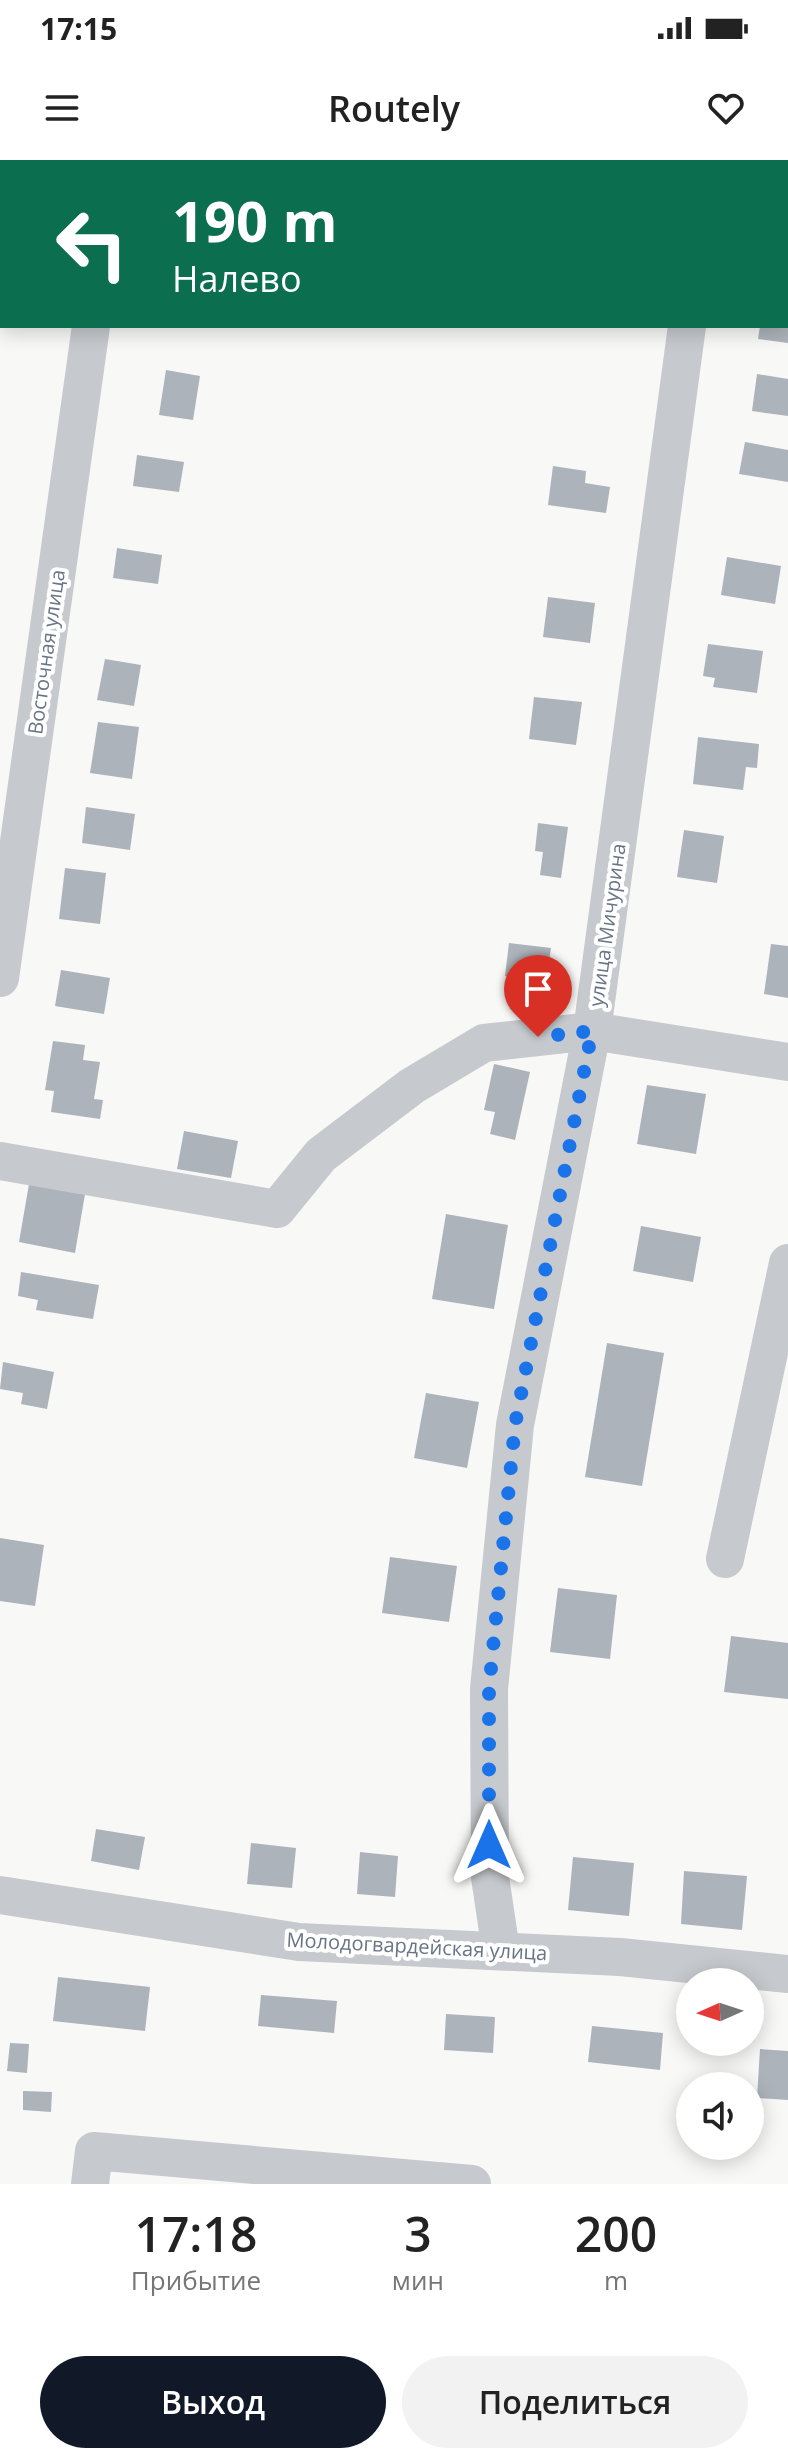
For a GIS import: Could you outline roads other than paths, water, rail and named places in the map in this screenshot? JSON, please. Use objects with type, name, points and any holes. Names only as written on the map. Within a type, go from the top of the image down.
[{"type":"street","name":"Восточная улица","points":[[0,978],[91,328]]},
{"type":"street","name":"улица Мичурина","points":[[501,1951],[490,1877],[489,1689],[515,1425],[592,1031],[687,328]]},
{"type":"street","points":[[0,1161],[277,1209],[321,1155],[412,1086],[484,1043],[592,1031],[788,1062]]},
{"type":"street","points":[[725,1559],[788,1263]]},
{"type":"street","name":"Молодогвардейская улица","points":[[0,1895],[299,1942],[620,1957],[788,1974]]},
{"type":"street","points":[[90,2184],[94,2151],[472,2184]]}]
